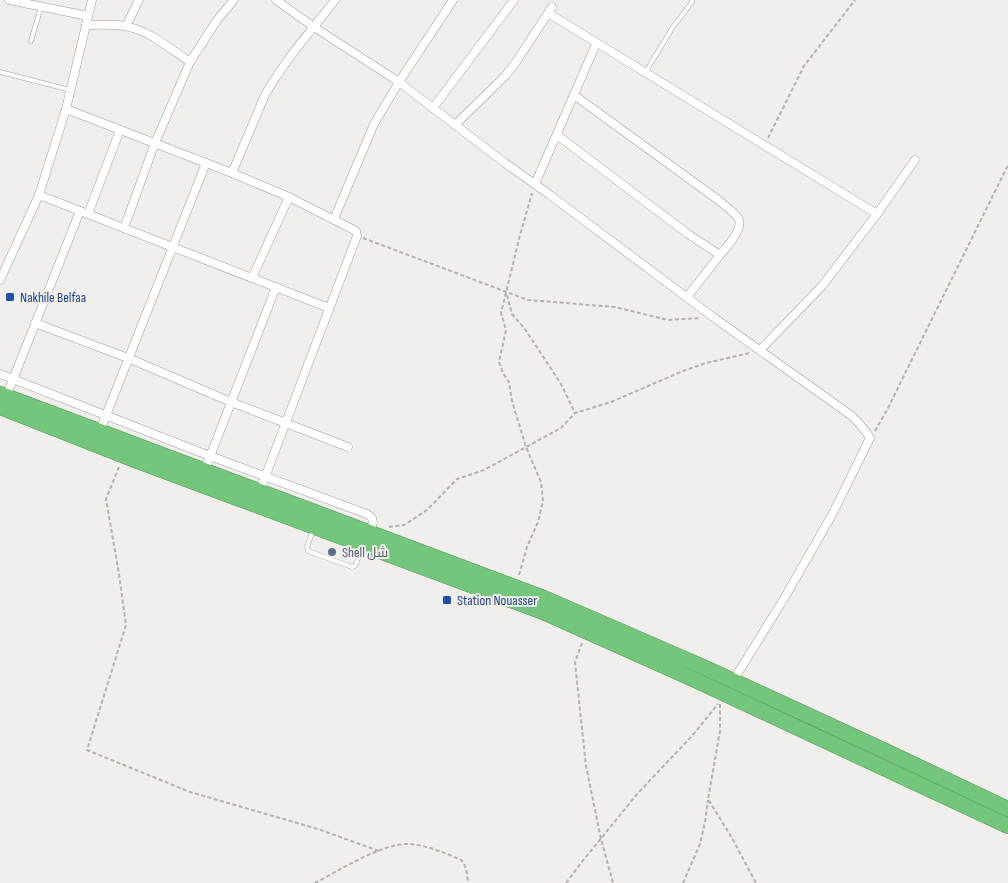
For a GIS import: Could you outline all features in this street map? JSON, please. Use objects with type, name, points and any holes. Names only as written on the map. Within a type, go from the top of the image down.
[{"type":"highway","points":[[2,399],[97,438],[257,498],[544,598],[732,681],[1008,809]]},
{"type":"highway","points":[[97,438],[123,455],[202,477]]},
{"type":"highway","points":[[367,536],[368,546],[543,612],[693,679],[1008,826]]},
{"type":"street","points":[[14,0],[88,16]]},
{"type":"street","points":[[0,280],[39,195],[66,109],[92,0]]},
{"type":"street","points":[[126,26],[139,0]]},
{"type":"street","points":[[124,228],[155,143],[190,62],[217,20],[234,0]]},
{"type":"street","points":[[232,173],[267,91],[280,70],[335,0]]},
{"type":"street","points":[[334,219],[374,124],[399,82],[454,0]]},
{"type":"street","points":[[433,108],[514,0]]},
{"type":"street","points":[[281,2],[314,27],[399,82],[455,126],[713,317],[852,416],[870,438],[833,514],[785,597],[732,681]]},
{"type":"street","points":[[455,126],[516,62],[550,7],[596,44],[877,214]]},
{"type":"street","points":[[86,25],[126,26],[140,30],[190,62]]},
{"type":"street","points":[[535,184],[596,44]]},
{"type":"street","points":[[574,95],[721,202],[739,218],[738,230],[687,297]]},
{"type":"street","points":[[66,109],[290,197],[355,230],[357,233],[257,498]]},
{"type":"street","points":[[2,399],[13,379],[35,322],[120,130]]},
{"type":"street","points":[[557,135],[688,234],[720,255]]},
{"type":"street","points":[[760,350],[822,286],[915,160]]},
{"type":"street","points":[[97,438],[206,163]]},
{"type":"street","points":[[39,195],[329,308]]},
{"type":"street","points":[[252,278],[290,197]]},
{"type":"street","points":[[202,477],[276,287]]},
{"type":"street","points":[[35,322],[348,448]]},
{"type":"street","points":[[0,374],[210,456],[367,514],[373,521],[367,536]]},
{"type":"lane","points":[[645,73],[692,0]]},
{"type":"lane","points":[[30,41],[41,7]]},
{"type":"lane","points":[[0,72],[71,90]]},
{"type":"lane","points":[[317,520],[307,546],[308,551],[352,567],[355,566],[367,536]]},
{"type":"path","points":[[765,145],[804,66],[855,0]]},
{"type":"path","points":[[870,438],[887,410],[1008,165]]},
{"type":"path","points":[[515,587],[538,522],[543,501],[541,482],[526,447],[512,401],[509,382],[503,374],[499,362],[506,330],[501,313],[535,184]]},
{"type":"path","points":[[357,236],[528,300],[615,307],[668,320],[713,317]]},
{"type":"path","points":[[507,292],[512,314],[525,329],[561,384],[575,413]]},
{"type":"path","points":[[367,536],[404,525],[426,510],[457,479],[484,470],[561,428],[575,413],[611,402],[706,363],[760,350]]},
{"type":"path","points":[[123,455],[106,499],[126,625],[87,750],[190,792],[318,829],[379,851]]},
{"type":"path","points":[[588,632],[575,662],[586,766],[600,840],[613,883]]},
{"type":"path","points":[[566,883],[638,793],[697,730],[720,700],[720,731],[705,822],[700,844],[683,883]]},
{"type":"path","points":[[708,799],[756,883]]},
{"type":"path","points":[[315,883],[379,851],[409,844],[430,848],[461,860],[466,868],[468,883]]},
{"type":"place","name":"Nakhile Belfaa","points":[[10,297]]},
{"type":"place","name":"Shell شل","points":[[332,552]]},
{"type":"place","name":"Station Nouasser","points":[[447,600]]}]
